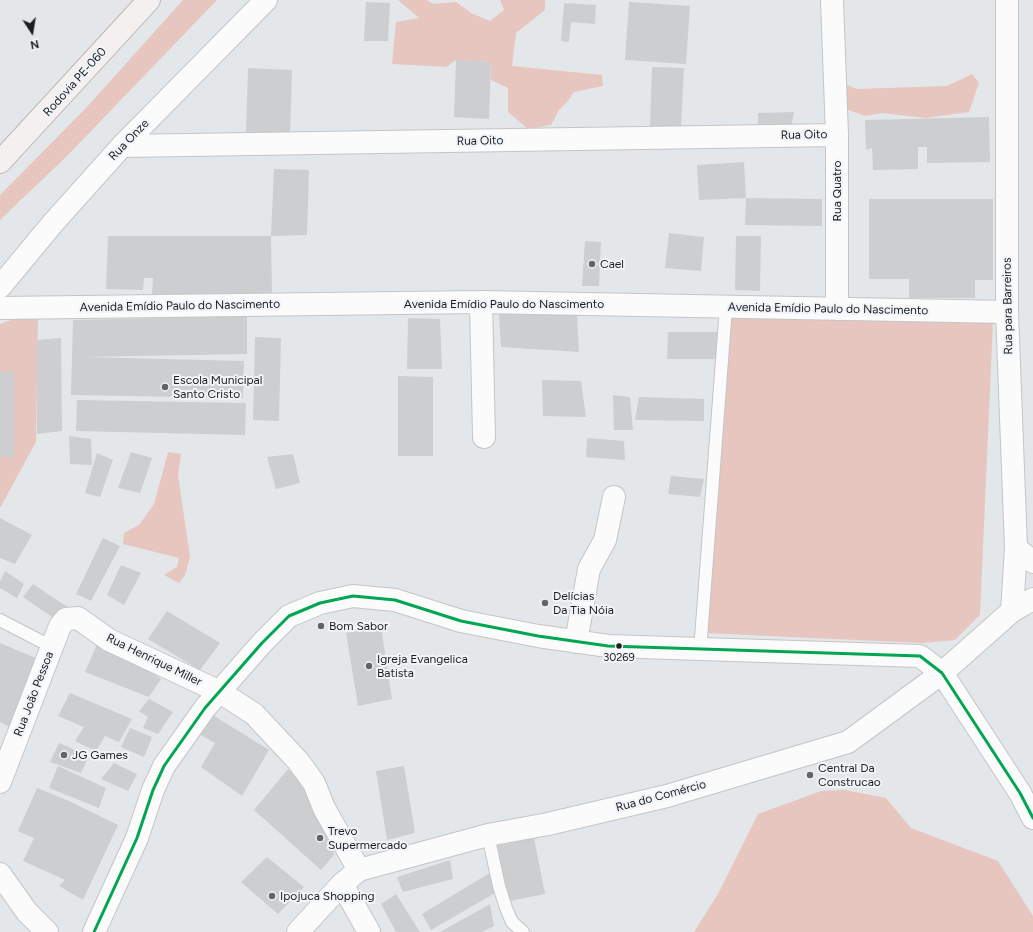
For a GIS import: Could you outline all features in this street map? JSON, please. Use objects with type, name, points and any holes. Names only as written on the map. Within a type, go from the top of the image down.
[{"type":"main road","name":"Rodovia PE-060","points":[[0,162],[149,0]]},
{"type":"street","name":"Rua Onze","points":[[0,288],[53,223],[122,146],[266,0]]},
{"type":"street","name":"Rua Quatro","points":[[832,0],[837,135],[837,309]]},
{"type":"street","name":"Rua para Barreiros","points":[[1008,0],[1007,312],[1016,548],[1012,611]]},
{"type":"street","name":"Rua Oito","points":[[122,146],[837,135]]},
{"type":"street","name":"Avenida Emídio Paulo do Nascimento","points":[[0,308],[481,302],[1007,312]]},
{"type":"street","points":[[481,302],[484,437]]},
{"type":"street","points":[[576,642],[589,569],[605,540],[614,497]]},
{"type":"street","points":[[1016,548],[1033,562]]},
{"type":"street","points":[[94,932],[137,838],[153,790],[164,766],[205,708],[262,643],[289,616],[320,603],[353,596],[396,600],[461,620],[538,636],[608,646],[700,651],[920,656],[942,674],[1020,793],[1033,818]]},
{"type":"street","name":"Rua do Comércio","points":[[359,870],[488,835],[548,824],[668,796],[848,742],[942,674],[1012,611],[1033,599]]},
{"type":"street","name":"Rua João Pessoa","points":[[0,782],[63,622],[70,617],[78,618]]},
{"type":"street","name":"Rua Henrique Miller","points":[[78,618],[109,640],[220,692],[254,714],[298,761],[314,783],[324,808],[359,870]]},
{"type":"street","points":[[298,932],[342,884],[359,870]]},
{"type":"street","points":[[0,874],[27,912],[47,932]]},
{"type":"street","points":[[342,884],[369,932]]},
{"type":"lane","points":[[700,651],[726,307]]},
{"type":"lane","points":[[0,620],[52,647]]},
{"type":"lane","points":[[488,835],[499,886],[506,908],[512,922],[523,932]]},
{"type":"shaded area","points":[[183,0],[217,0],[68,155],[0,220],[0,195],[86,108]]},
{"type":"shaded area","points":[[398,0],[427,0],[433,4],[456,2],[471,13],[490,21],[504,10],[500,0],[545,0],[545,10],[516,33],[512,66],[602,75],[603,86],[574,92],[559,110],[551,125],[528,129],[508,112],[508,88],[491,80],[491,62],[456,60],[446,67],[392,64],[396,22],[419,18]]},
{"type":"shaded area","points":[[972,74],[979,83],[969,112],[926,118],[882,113],[865,116],[846,109],[847,85],[857,89],[947,86]]},
{"type":"shaded area","points":[[30,313],[38,319],[36,442],[0,508],[0,324]]},
{"type":"shaded area","points":[[727,317],[993,321],[980,615],[955,640],[922,643],[703,633]]},
{"type":"shaded area","points":[[168,452],[181,454],[178,475],[190,557],[185,575],[179,583],[164,575],[177,567],[179,558],[123,544],[124,533],[139,525],[154,504]]},
{"type":"shaded area","points":[[845,790],[886,798],[911,828],[998,861],[1033,916],[1033,932],[694,932],[718,894],[758,814],[821,791]]},
{"type":"building","points":[[366,2],[390,3],[388,41],[364,41]]},
{"type":"building","points":[[629,2],[690,6],[686,64],[625,60]]},
{"type":"building","points":[[564,3],[596,5],[595,24],[571,22],[569,42],[561,41]]},
{"type":"building","points":[[456,60],[491,62],[489,119],[454,117]]},
{"type":"building","points":[[652,67],[684,68],[681,127],[650,126]]},
{"type":"building","points":[[248,68],[292,70],[290,135],[246,134]]},
{"type":"building","points":[[794,112],[791,128],[758,127],[758,113]]},
{"type":"building","points":[[989,117],[990,162],[927,163],[927,147],[918,147],[918,169],[873,170],[872,148],[866,150],[865,120]]},
{"type":"building","points":[[744,162],[746,198],[699,200],[697,165]]},
{"type":"building","points":[[274,169],[309,170],[307,235],[271,236]]},
{"type":"building","points":[[746,198],[822,199],[822,226],[745,225]]},
{"type":"building","points":[[869,199],[993,199],[993,280],[975,280],[975,298],[909,298],[909,279],[869,279]]},
{"type":"building","points":[[669,233],[704,237],[701,271],[665,268]]},
{"type":"building","points":[[108,236],[271,236],[272,295],[152,294],[153,278],[144,278],[143,290],[106,289]]},
{"type":"building","points":[[736,236],[761,236],[760,291],[735,290]]},
{"type":"building","name":"Cael","points":[[585,241],[601,242],[599,286],[582,286]]},
{"type":"building","points":[[499,313],[577,315],[579,352],[501,347]]},
{"type":"building","points":[[247,316],[247,354],[84,357],[244,361],[243,398],[71,395],[73,320]]},
{"type":"building","points":[[408,318],[440,319],[442,369],[407,369]]},
{"type":"building","points":[[668,332],[719,332],[717,359],[667,359]]},
{"type":"building","points":[[255,337],[281,338],[279,421],[253,420]]},
{"type":"building","points":[[61,338],[62,431],[37,434],[37,340]]},
{"type":"building","points":[[0,372],[14,372],[14,457],[0,457]]},
{"type":"building","points":[[398,376],[433,377],[433,456],[398,456]]},
{"type":"building","points":[[542,380],[581,381],[586,417],[543,416]]},
{"type":"building","points":[[613,395],[630,397],[633,430],[614,430]]},
{"type":"building","points":[[639,397],[704,399],[704,421],[635,420]]},
{"type":"building","points":[[77,400],[246,403],[245,435],[76,431]]},
{"type":"building","points":[[69,436],[91,439],[92,465],[70,464]]},
{"type":"building","points":[[587,438],[624,441],[625,460],[586,457]]},
{"type":"building","points":[[131,452],[152,458],[140,493],[118,488]]},
{"type":"building","points":[[97,453],[113,460],[100,497],[85,493]]},
{"type":"building","points":[[293,454],[300,483],[276,489],[267,457]]},
{"type":"building","points":[[671,476],[704,479],[700,497],[668,494]]},
{"type":"building","points":[[0,518],[32,535],[15,564],[0,558]]},
{"type":"building","points":[[103,538],[120,546],[91,601],[76,594]]},
{"type":"building","points":[[121,565],[141,573],[124,605],[107,595]]},
{"type":"building","points":[[5,571],[24,584],[17,598],[0,588],[0,582]]},
{"type":"building","points":[[33,584],[69,608],[59,622],[23,597]]},
{"type":"building","points":[[167,611],[220,643],[200,670],[148,639]]},
{"type":"building","name":"Igreja Evangelica Batista","points":[[381,627],[392,699],[358,706],[346,633]]},
{"type":"building","points":[[99,640],[161,679],[149,697],[85,672]]},
{"type":"building","points":[[0,643],[38,659],[11,728],[0,722]]},
{"type":"building","points":[[70,693],[132,719],[119,742],[105,736],[96,751],[75,741],[84,727],[58,716]]},
{"type":"building","points":[[149,699],[173,712],[158,734],[143,728],[148,717],[139,711]]},
{"type":"building","points":[[208,712],[269,750],[242,796],[201,767],[215,743],[197,733]]},
{"type":"building","points":[[130,728],[152,737],[144,757],[121,747]]},
{"type":"building","points":[[59,743],[89,756],[81,773],[50,762]]},
{"type":"building","points":[[114,763],[137,774],[128,791],[101,779]]},
{"type":"building","points":[[58,766],[106,788],[99,808],[49,788]]},
{"type":"building","points":[[404,766],[415,833],[387,840],[376,771]]},
{"type":"building","points":[[288,769],[309,791],[331,837],[334,855],[321,870],[254,810]]},
{"type":"building","points":[[37,788],[69,801],[118,825],[83,900],[59,886],[65,880],[23,861],[34,838],[18,831]]},
{"type":"building","points":[[534,838],[545,894],[509,901],[496,846]]},
{"type":"building","points":[[267,857],[304,887],[278,914],[241,882]]},
{"type":"building","points":[[450,860],[453,879],[403,892],[397,877]]},
{"type":"building","points":[[493,871],[495,893],[431,930],[422,914]]},
{"type":"building","points":[[396,894],[420,932],[396,932],[381,904]]},
{"type":"building","points":[[490,904],[494,926],[482,932],[440,932]]},
{"type":"transit line","points":[[94,932],[137,838],[153,790],[164,766],[205,708],[262,643],[289,616],[320,603],[353,596],[395,600],[461,621],[538,636],[608,646],[920,656],[942,673],[1020,793],[1033,818]]},
{"type":"place","name":"Cael","points":[[592,264]]},
{"type":"place","name":"Escola Municipal Santo Cristo","points":[[165,387]]},
{"type":"place","name":"Delícias Da Tia Nóia","points":[[545,603]]},
{"type":"place","name":"Bom Sabor","points":[[321,626]]},
{"type":"place","name":"30269","points":[[619,646]]},
{"type":"place","name":"Igreja Evangelica Batista","points":[[369,666]]},
{"type":"place","name":"JG Games","points":[[64,755]]},
{"type":"place","name":"Central Da Construcao","points":[[810,775]]},
{"type":"place","name":"Trevo Supermercado","points":[[320,838]]},
{"type":"place","name":"Ipojuca Shopping","points":[[272,896]]}]
